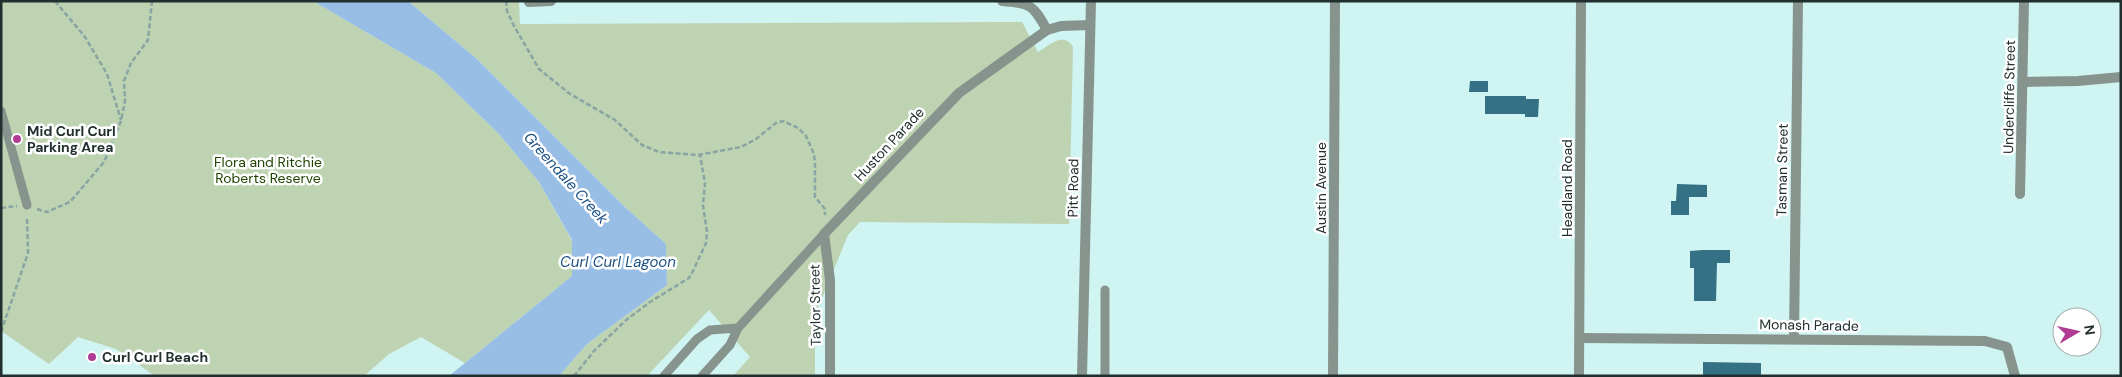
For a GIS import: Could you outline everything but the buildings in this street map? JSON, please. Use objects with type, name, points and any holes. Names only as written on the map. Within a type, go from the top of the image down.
[{"type":"street","points":[[530,2],[550,1]]},
{"type":"street","points":[[1002,1],[1031,6],[1048,30]]},
{"type":"street","name":"Pitt Road","points":[[1082,376],[1091,1]]},
{"type":"street","name":"Austin Avenue","points":[[1333,376],[1335,1]]},
{"type":"street","name":"Headland Road","points":[[1579,376],[1582,1]]},
{"type":"street","name":"Tasman Street","points":[[1794,338],[1798,1]]},
{"type":"street","name":"Undercliffe Street","points":[[2020,194],[2024,82],[2024,1]]},
{"type":"street","name":"Huston Parade","points":[[824,234],[959,93],[1048,30],[1061,26],[1090,25]]},
{"type":"street","points":[[2024,82],[2078,81],[2121,77]]},
{"type":"street","name":"Taylor Street","points":[[824,234],[830,280],[830,376]]},
{"type":"street","name":"Monash Parade","points":[[1580,338],[1794,338],[1985,341],[2007,347],[2015,376]]},
{"type":"lane","points":[[1,111],[27,205]]},
{"type":"lane","name":"Huston Parade","points":[[702,376],[730,345],[738,328],[824,234]]},
{"type":"lane","points":[[1105,290],[1105,376]]},
{"type":"lane","points":[[664,376],[697,339],[710,330],[738,328]]},
{"type":"path","points":[[55,1],[86,37],[107,74],[121,121]]},
{"type":"path","points":[[1,332],[28,253],[27,205],[47,212],[70,202],[104,162],[121,121],[125,101],[124,81],[131,63],[148,40],[152,1]]},
{"type":"path","points":[[506,1],[507,10],[514,26],[536,64],[570,94],[615,120],[642,145],[659,152],[700,155],[741,147],[756,139],[776,123],[783,121],[791,123],[806,136],[810,143],[816,164],[815,197],[825,210]]},
{"type":"path","points":[[574,376],[594,351],[625,322],[650,302],[688,278],[693,271],[706,242],[707,232],[703,205],[703,170],[700,155]]},
{"type":"green space","name":"Flora and Ritchie Roberts Reserve","points":[[1,1],[313,1],[436,73],[499,134],[539,182],[572,241],[572,276],[465,363],[421,337],[389,354],[364,376],[155,376],[116,349],[78,337],[49,364],[1,331]]},
{"type":"green space","points":[[408,1],[519,1],[520,24],[1022,22],[1038,52],[1052,43],[1061,40],[1069,42],[1073,47],[1069,224],[860,222],[848,235],[815,315],[815,376],[733,376],[750,357],[709,310],[647,376],[559,376],[587,344],[667,285],[666,244],[626,208],[477,59]]},
{"type":"water","name":"Curl Curl Lagoon","points":[[313,1],[408,1],[477,59],[626,208],[666,244],[667,285],[587,344],[559,376],[449,376],[572,276],[572,240],[539,182],[499,134],[436,73]]},
{"type":"place","name":"Mid Curl Curl Parking Area","points":[[17,139]]},
{"type":"place","name":"Curl Curl Beach","points":[[92,357]]},
{"type":"water label","name":"Greendale Creek","points":[[566,178]]}]
